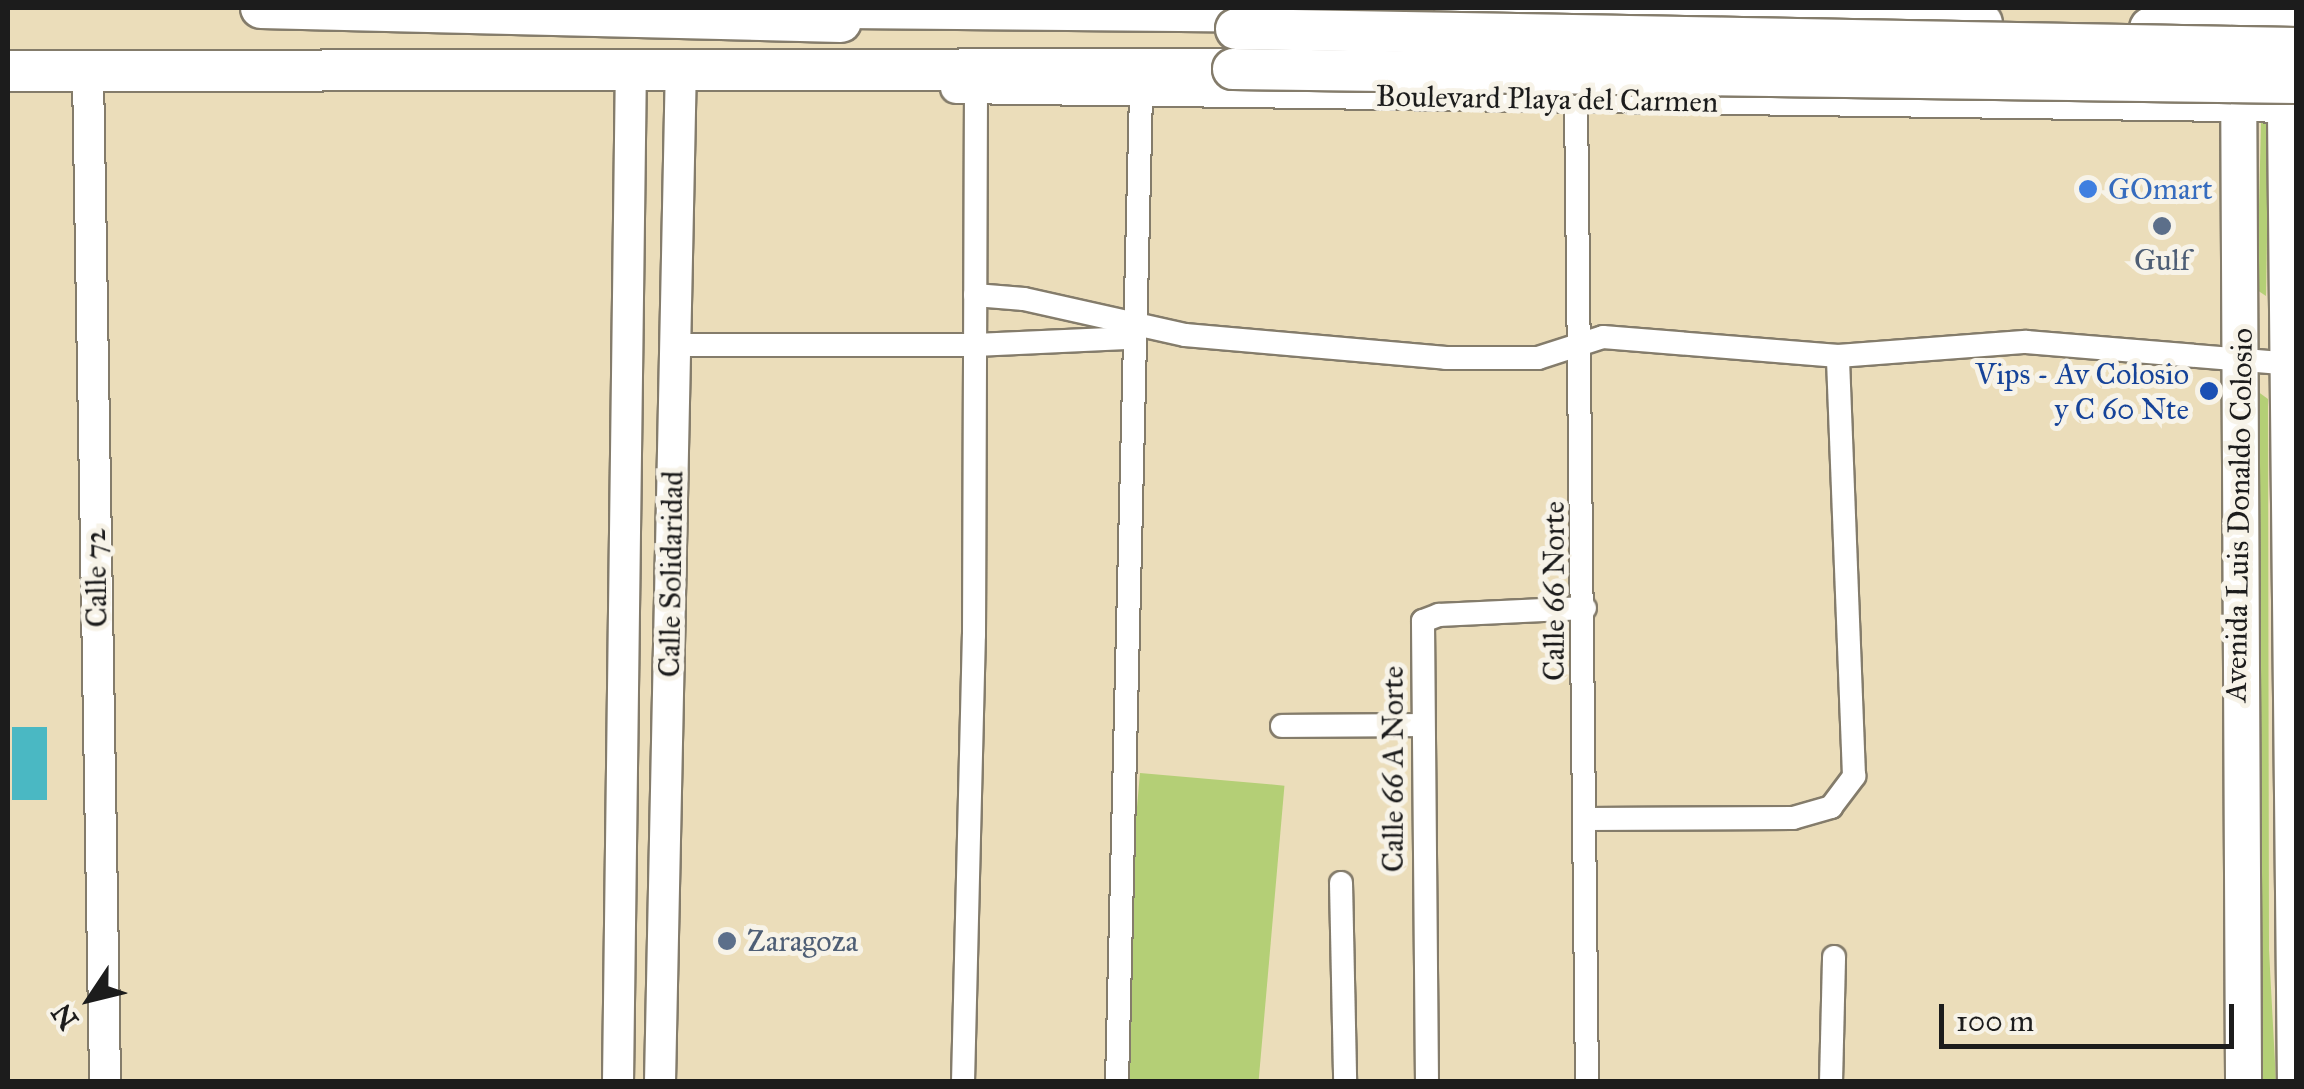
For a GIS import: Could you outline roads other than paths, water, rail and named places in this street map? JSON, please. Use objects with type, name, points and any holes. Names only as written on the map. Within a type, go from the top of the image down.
[{"type":"highway","points":[[260,8],[1236,29],[2290,22]]},
{"type":"highway","points":[[814,21],[846,8],[2195,29],[2226,11]]},
{"type":"highway","points":[[8,72],[680,66],[1233,69],[2293,99]]},
{"type":"main road","points":[[2226,11],[2290,22]]},
{"type":"main road","name":"Avenida Luis Donaldo Colosio","points":[[2226,11],[2238,106],[2243,1082]]},
{"type":"main road","name":"Avenida Luis Donaldo Colosio","points":[[2290,22],[2294,1082]]},
{"type":"main road","points":[[2070,26],[2092,39],[2105,66],[2084,105]]},
{"type":"main road","name":"Calle Solidaridad","points":[[660,1082],[680,66]]},
{"type":"main road","name":"Calle Solidaridad","points":[[618,1082],[631,67]]},
{"type":"main road","name":"Boulevard Playa del Carmen","points":[[803,68],[838,87],[1141,94],[2238,106],[2293,99]]},
{"type":"main road","name":"Calle 72","points":[[88,74],[105,1082]]},
{"type":"main road","points":[[628,283],[676,285]]},
{"type":"main road","points":[[627,340],[675,344]]},
{"type":"street","points":[[963,1082],[976,89]]},
{"type":"street","points":[[1117,1082],[1132,330],[1141,94]]},
{"type":"street","name":"Calle 66 Norte","points":[[1576,100],[1585,608],[1587,1082]]},
{"type":"street","points":[[975,294],[1132,330],[1446,358],[1538,358],[1604,337],[1838,356],[2026,342],[2291,364]]},
{"type":"street","points":[[2241,309],[2291,311]]},
{"type":"street","points":[[675,344],[975,345],[1132,330]]},
{"type":"street","points":[[1586,819],[1793,818],[1831,808],[1854,776],[1838,356]]},
{"type":"street","name":"Calle 66 A Norte","points":[[1427,1082],[1420,725],[1423,621],[1429,616],[1585,608]]},
{"type":"street","points":[[1282,726],[1420,725]]},
{"type":"street","points":[[1341,883],[1345,1082]]},
{"type":"street","points":[[1831,1082],[1834,957]]},
{"type":"water","points":[[12,727],[47,727],[47,800],[12,800]]},
{"type":"place","name":"GOmart","points":[[2088,189]]},
{"type":"place","name":"Gulf","points":[[2162,226]]},
{"type":"place","name":"Vips - Av Colosio y C 60 Nte","points":[[2209,391]]},
{"type":"place","name":"Zaragoza","points":[[727,941]]}]
